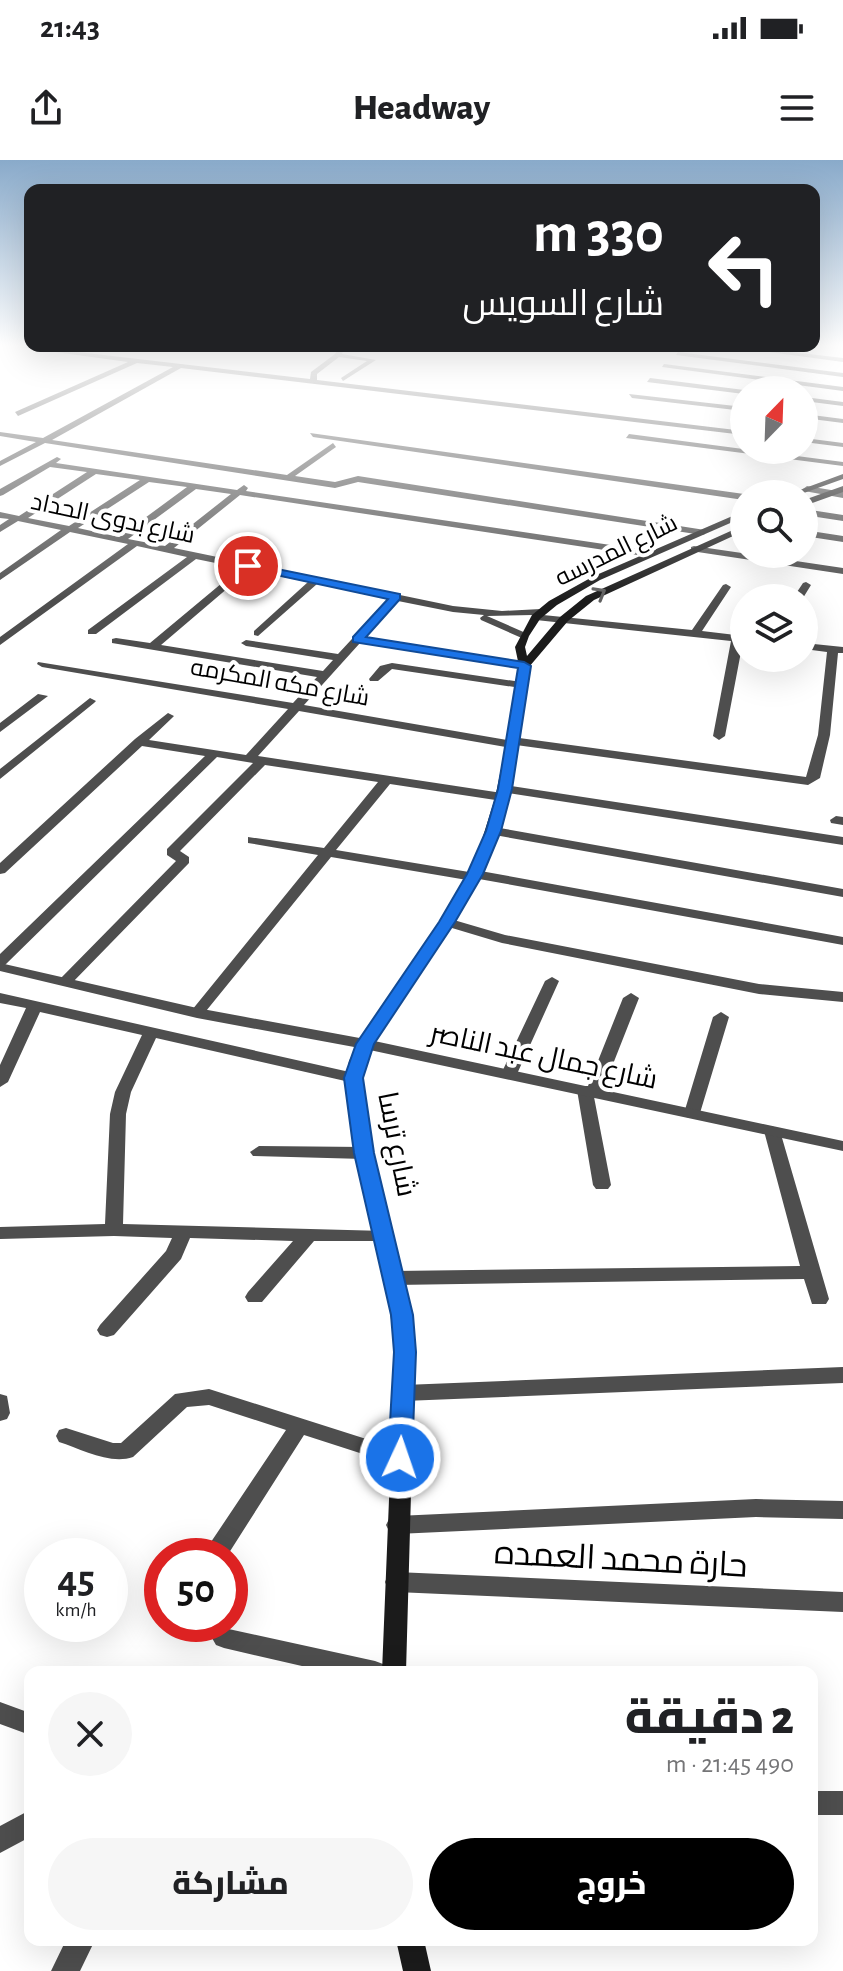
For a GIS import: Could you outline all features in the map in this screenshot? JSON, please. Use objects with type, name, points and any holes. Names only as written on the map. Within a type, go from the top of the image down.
[{"type":"main road","points":[[818,485],[843,476]]},
{"type":"main road","points":[[818,498],[843,489]]},
{"type":"main road","name":"شارع المدرسه","points":[[524,636],[539,614],[581,586],[730,520]]},
{"type":"main road","name":"شارع المدرسه","points":[[524,666],[564,619],[602,591],[730,534]]},
{"type":"main road","points":[[524,636],[520,647],[524,666]]},
{"type":"main road","name":"شارع ترسا","points":[[394,1666],[405,1352],[395,1278],[364,1153],[354,1078],[365,1044],[447,922],[474,875],[494,831],[504,793],[524,666]]},
{"type":"main road","points":[[411,1946],[417,1971]]},
{"type":"street","points":[[0,464],[58,432]]},
{"type":"street","points":[[0,434],[335,485],[358,479],[702,532]]},
{"type":"street","points":[[818,434],[843,437]]},
{"type":"street","points":[[313,435],[730,495]]},
{"type":"street","points":[[629,436],[843,464]]},
{"type":"street","points":[[818,442],[843,445]]},
{"type":"street","points":[[288,478],[333,445]]},
{"type":"street","points":[[0,493],[79,446]]},
{"type":"street","points":[[48,464],[651,554]]},
{"type":"street","points":[[0,529],[95,471]]},
{"type":"street","points":[[167,549],[262,474]]},
{"type":"street","points":[[0,577],[147,479]]},
{"type":"street","points":[[121,540],[194,486]]},
{"type":"street","points":[[818,491],[843,495]]},
{"type":"street","points":[[818,514],[843,518]]},
{"type":"street","name":"شارع بدوى الحداد","points":[[0,515],[453,609],[497,622],[524,636]]},
{"type":"street","points":[[818,535],[843,539]]},
{"type":"street","points":[[1,641],[136,543]]},
{"type":"street","points":[[694,549],[843,571]]},
{"type":"street","points":[[92,632],[195,555]]},
{"type":"street","points":[[152,647],[248,566]]},
{"type":"street","points":[[258,633],[315,580]]},
{"type":"street","points":[[695,634],[726,587]]},
{"type":"street","points":[[65,982],[184,860],[185,857],[172,852],[255,760],[296,707],[396,597]]},
{"type":"street","name":"شارع بدوى الحداد","points":[[453,609],[539,614],[730,638]]},
{"type":"street","points":[[357,639],[524,666]]},
{"type":"street","points":[[116,641],[325,675]]},
{"type":"street","points":[[246,643],[340,658]]},
{"type":"street","points":[[818,648],[838,650]]},
{"type":"street","name":"شارع مكه المكرمه","points":[[42,664],[512,742],[808,781],[814,778],[824,735],[838,650]]},
{"type":"street","points":[[374,679],[384,668],[392,666],[521,685]]},
{"type":"street","points":[[719,736],[734,672]]},
{"type":"street","points":[[0,729],[42,696]]},
{"type":"street","points":[[0,775],[90,701]]},
{"type":"street","points":[[0,870],[168,716]]},
{"type":"street","points":[[139,742],[386,780],[504,793],[843,841]]},
{"type":"street","points":[[0,964],[214,754]]},
{"type":"street","points":[[197,1013],[386,780]]},
{"type":"street","points":[[494,831],[843,893]]},
{"type":"street","points":[[253,840],[474,875],[843,941]]},
{"type":"street","points":[[447,922],[502,939],[759,989],[843,997]]},
{"type":"street","name":"شارع جمال عبد الناصر","points":[[0,964],[197,1013],[365,1044],[843,1146]]},
{"type":"street","points":[[509,1074],[552,981]]},
{"type":"street","points":[[0,998],[354,1078]]},
{"type":"street","points":[[602,1185],[590,1091],[631,998]]},
{"type":"street","points":[[0,1082],[35,1006]]},
{"type":"street","points":[[692,1113],[721,1017]]},
{"type":"street","points":[[114,1230],[118,1114],[123,1092],[151,1032]]},
{"type":"street","points":[[772,1131],[819,1299]]},
{"type":"street","points":[[259,1152],[364,1153]]},
{"type":"street","points":[[0,1233],[114,1230],[385,1237]]},
{"type":"street","points":[[107,1330],[174,1254],[183,1232]]},
{"type":"street","points":[[255,1297],[308,1236]]},
{"type":"street","points":[[395,1278],[812,1272]]},
{"type":"street","points":[[404,1393],[843,1375]]},
{"type":"street","points":[[66,1436],[113,1451],[126,1451],[182,1400],[196,1396],[209,1397],[400,1458]]},
{"type":"street","points":[[0,1402],[0,1413]]},
{"type":"street","points":[[226,1538],[299,1426]]},
{"type":"street","points":[[397,1525],[756,1508],[843,1510]]},
{"type":"street","name":"حارة محمد العمده","points":[[396,1582],[843,1602]]},
{"type":"street","points":[[242,1642],[348,1666]]},
{"type":"street","points":[[0,1713],[24,1722]]},
{"type":"street","points":[[818,1803],[843,1803]]},
{"type":"street","points":[[0,1840],[24,1826]]},
{"type":"street","points":[[65,1971],[78,1946]]},
{"type":"route","points":[[248,566],[396,597],[357,639],[524,666],[505,789],[494,831],[475,874],[447,922],[365,1044],[354,1078],[364,1153],[402,1315],[405,1352],[400,1458]]}]
